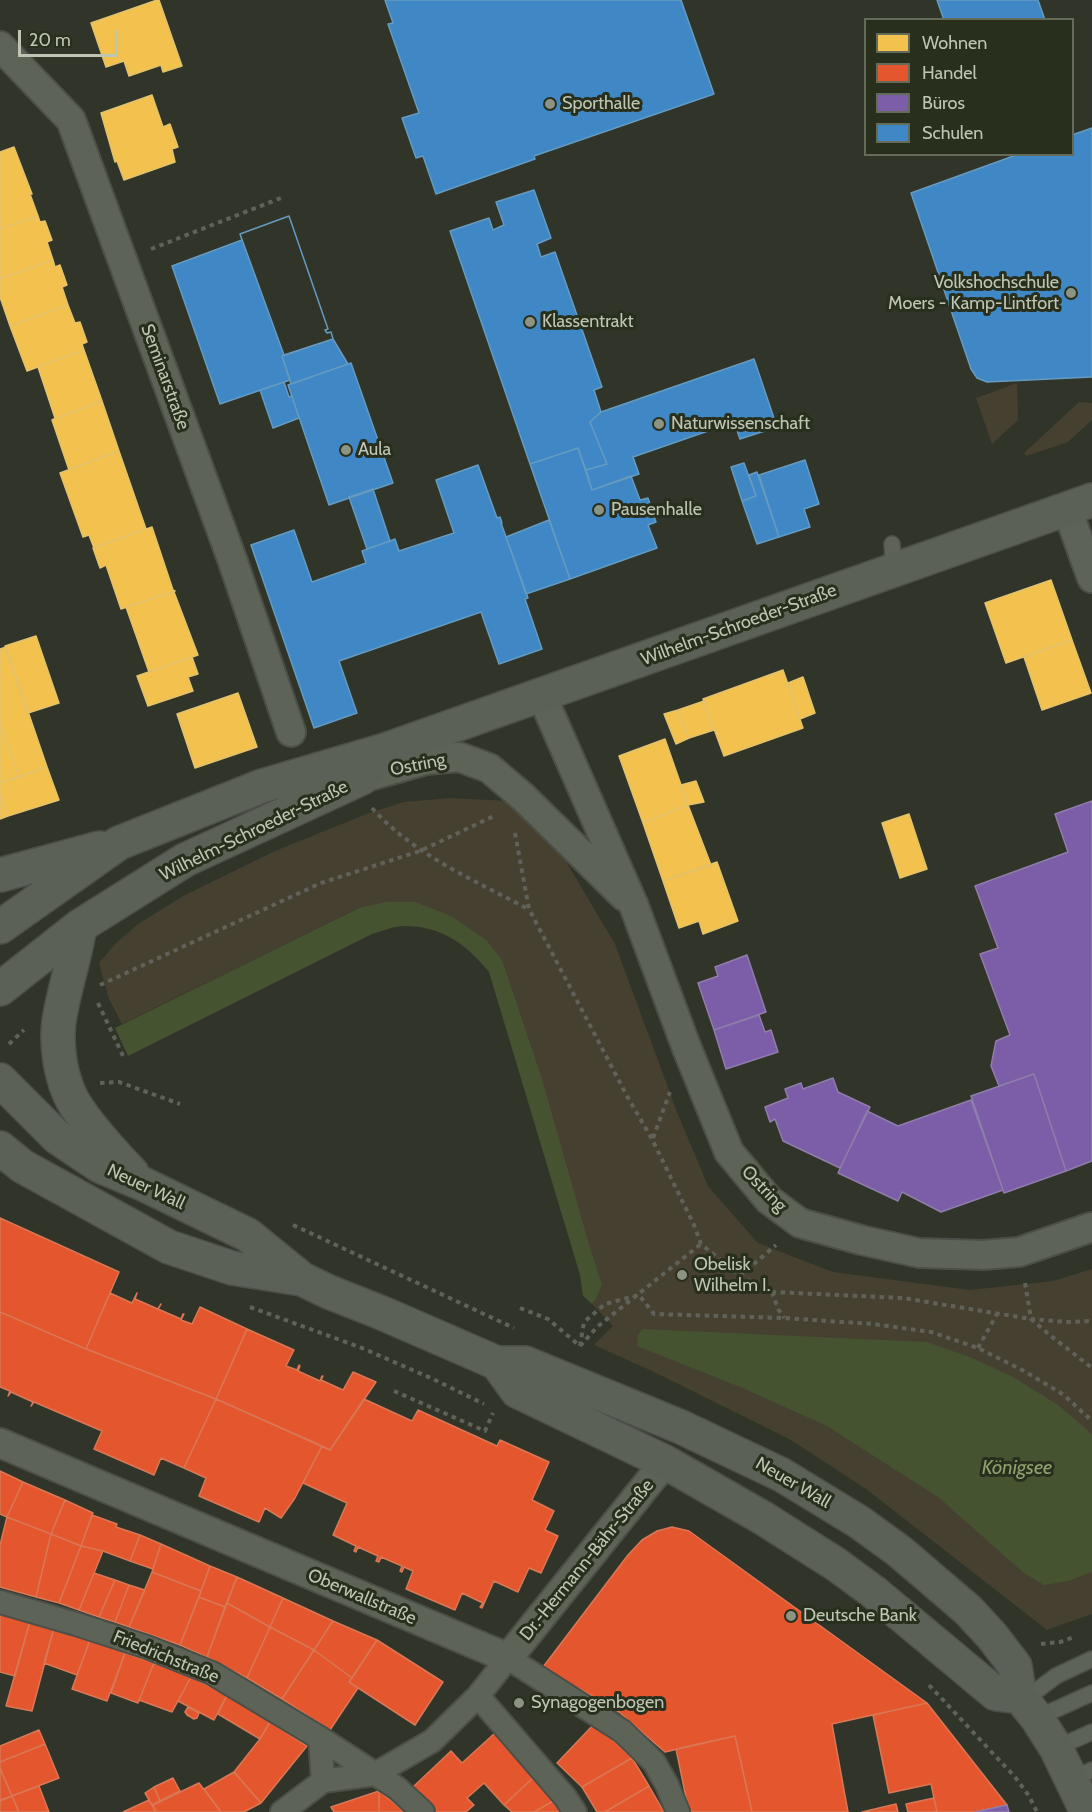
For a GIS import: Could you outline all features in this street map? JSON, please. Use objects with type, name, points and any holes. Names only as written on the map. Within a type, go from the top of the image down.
[{"type":"main road","name":"Wilhelm-Schroeder-Straße","points":[[0,927],[119,843],[262,786],[385,750],[542,696],[893,557],[1080,504]]},
{"type":"main road","name":"Wilhelm-Schroeder-Straße","points":[[0,989],[80,926],[185,860],[366,792],[385,750]]},
{"type":"main road","points":[[0,875],[119,843]]},
{"type":"main road","points":[[80,926],[59,1022],[62,1071],[70,1095],[85,1118],[141,1183]]},
{"type":"main road","name":"Neuer Wall","points":[[0,1080],[57,1137],[100,1166],[141,1183],[248,1235],[302,1279],[497,1363],[525,1363],[681,1427],[782,1475],[859,1522],[917,1565],[976,1619],[1015,1666],[1027,1705],[1056,1748],[1082,1774],[1087,1812]]},
{"type":"main road","name":"Neuer Wall","points":[[7,1158],[169,1247],[232,1268],[302,1279]]},
{"type":"main road","points":[[497,1363],[516,1391],[665,1462],[763,1518],[837,1565],[875,1593],[996,1694],[1027,1705]]},
{"type":"street","name":"Seminarstraße","points":[[0,46],[71,120],[232,559],[291,732]]},
{"type":"street","points":[[1080,504],[1092,578]]},
{"type":"street","name":"Ostring","points":[[542,696],[634,906],[686,1046],[729,1152],[769,1200],[800,1223],[920,1253],[983,1255],[1019,1252],[1092,1227]]},
{"type":"street","name":"Ostring","points":[[366,792],[426,760],[459,757],[489,768],[523,797],[634,906]]},
{"type":"street","name":"Oberwallstraße","points":[[0,1443],[508,1658],[622,1731],[654,1762],[678,1812]]},
{"type":"street","name":"Dr.-Hermann-Bähr-Straße","points":[[508,1658],[665,1462]]},
{"type":"street","name":"Friedrichstraße","points":[[0,1602],[147,1647],[212,1673],[320,1738],[397,1788],[423,1812]]},
{"type":"street","points":[[282,1812],[323,1781],[375,1774],[432,1741],[478,1696],[508,1658]]},
{"type":"street","points":[[478,1696],[565,1797],[575,1812]]},
{"type":"street","points":[[320,1738],[323,1781]]},
{"type":"lane","points":[[1027,1705],[1056,1676],[1092,1659]]},
{"type":"lane","points":[[1027,1705],[1092,1693]]},
{"type":"lane","points":[[1056,1748],[1092,1732]]},
{"type":"path","points":[[122,260],[281,198]]},
{"type":"path","points":[[366,792],[389,827],[420,851],[529,909]]},
{"type":"path","points":[[92,989],[321,883],[420,851],[500,813]]},
{"type":"path","points":[[514,830],[529,909],[652,1139],[701,1244],[740,1276],[772,1292],[903,1298],[1031,1319],[1090,1321]]},
{"type":"path","points":[[96,998],[124,1058]]},
{"type":"path","points":[[9,1044],[28,1027]]},
{"type":"path","points":[[119,1082],[180,1104]]},
{"type":"path","points":[[740,1276],[800,1223]]},
{"type":"path","points":[[597,1327],[701,1244]]},
{"type":"path","points":[[1019,1252],[1031,1319],[1092,1368]]},
{"type":"path","points":[[402,1276],[515,1328]]},
{"type":"path","points":[[772,1292],[784,1318]]},
{"type":"path","points":[[520,1308],[548,1320],[580,1346],[584,1322],[605,1304],[639,1295]]},
{"type":"path","points":[[639,1295],[654,1314],[784,1318],[873,1324],[931,1332],[978,1348],[1024,1371],[1064,1395],[1092,1421]]},
{"type":"path","points":[[246,1306],[362,1348],[489,1406]]},
{"type":"path","points":[[978,1348],[997,1314]]},
{"type":"path","points":[[394,1391],[484,1431],[495,1409]]},
{"type":"path","points":[[927,1683],[1015,1777],[1037,1812]]},
{"type":"shaded area","points":[[1017,383],[1018,420],[992,444],[976,398]]},
{"type":"shaded area","points":[[1079,402],[1092,403],[1092,420],[1068,442],[1026,456],[1024,453]]},
{"type":"shaded area","points":[[450,798],[509,801],[564,858],[615,944],[677,1112],[708,1186],[758,1243],[833,1272],[970,1290],[1053,1281],[1092,1269],[1092,1614],[1047,1630],[866,1489],[791,1440],[594,1345],[613,1326],[592,1304],[602,1285],[486,940],[359,908],[122,1024],[109,999],[99,963],[116,943],[138,924],[185,895],[275,851],[369,813],[404,802]]},
{"type":"water","points":[[386,902],[415,902],[451,916],[486,940],[502,960],[542,1079],[602,1285],[592,1304],[583,1296],[580,1275],[489,972],[472,953],[442,933],[431,929],[405,926],[372,934],[128,1056],[115,1028],[359,908]]},
{"type":"water","name":"Königsee","points":[[643,1329],[927,1342],[972,1358],[1013,1377],[1058,1405],[1092,1434],[1092,1572],[1068,1581],[1044,1585],[1024,1573],[938,1497],[827,1426],[745,1389],[637,1346],[638,1335]]},
{"type":"building: Wohnen","points":[[159,0],[182,66],[163,72],[161,65],[129,76],[124,61],[106,67],[91,23]]},
{"type":"building: Wohnen","points":[[152,95],[163,127],[170,124],[178,147],[172,149],[175,162],[124,180],[117,161],[115,162],[101,113]]},
{"type":"building: Wohnen","points":[[14,147],[38,216],[0,229],[0,152]]},
{"type":"building: Wohnen","points":[[38,216],[40,222],[45,221],[52,240],[47,242],[53,260],[0,279],[0,229]]},
{"type":"building: Wohnen","points":[[53,260],[55,267],[60,265],[67,285],[62,287],[68,305],[10,326],[0,297],[0,279]]},
{"type":"building: Wohnen","points":[[68,305],[75,323],[80,322],[87,342],[82,344],[84,350],[27,371],[10,326]]},
{"type":"building: Wohnen","points":[[84,350],[102,401],[52,420],[55,418],[38,367]]},
{"type":"building: Wohnen","points":[[102,401],[119,451],[69,470],[52,420]]},
{"type":"building: Wohnen","points":[[119,451],[146,529],[94,548],[89,535],[83,537],[60,473]]},
{"type":"building: Wohnen","points":[[152,527],[175,591],[121,609],[106,565],[100,568],[93,548]]},
{"type":"building: Wohnen","points":[[1051,580],[1072,640],[1006,663],[985,603]]},
{"type":"building: Wohnen","points":[[175,591],[198,655],[149,672],[126,607]]},
{"type":"building: Wohnen","points":[[36,636],[59,703],[28,713],[5,646]]},
{"type":"building: Wohnen","points":[[1072,640],[1091,693],[1042,710],[1024,657]]},
{"type":"building: Wohnen","points":[[6,647],[47,767],[19,777],[0,722],[0,649]]},
{"type":"building: Wohnen","points":[[192,657],[198,674],[188,677],[193,691],[148,706],[137,676]]},
{"type":"building: Wohnen","points":[[783,670],[803,728],[724,756],[703,699]]},
{"type":"building: Wohnen","points":[[803,677],[815,713],[800,719],[788,683]]},
{"type":"building: Wohnen","points":[[238,693],[257,747],[195,768],[177,714]]},
{"type":"building: Wohnen","points":[[704,701],[714,730],[689,738],[678,710]]},
{"type":"building: Wohnen","points":[[678,710],[689,738],[676,744],[664,714]]},
{"type":"building: Wohnen","points":[[0,722],[19,777],[0,783]]},
{"type":"building: Wohnen","points":[[665,739],[688,805],[643,823],[619,756]]},
{"type":"building: Wohnen","points":[[47,767],[59,800],[8,816],[0,793],[0,783]]},
{"type":"building: Wohnen","points":[[696,781],[704,802],[688,805],[681,785]]},
{"type":"building: Wohnen","points":[[0,793],[8,816],[0,819]]},
{"type":"building: Wohnen","points":[[688,805],[711,865],[663,881],[643,823]]},
{"type":"building: Wohnen","points":[[909,814],[927,869],[900,878],[882,823]]},
{"type":"building: Wohnen","points":[[717,862],[738,921],[703,934],[699,921],[679,928],[663,881]]},
{"type":"building: Handel","points":[[0,1218],[119,1272],[86,1349],[0,1312]]},
{"type":"building: Handel","points":[[110,1293],[132,1303],[137,1293],[135,1299],[181,1319],[184,1314],[181,1320],[192,1324],[200,1307],[247,1329],[216,1399],[86,1349]]},
{"type":"building: Handel","points":[[0,1312],[86,1349],[216,1399],[184,1468],[161,1458],[154,1475],[94,1449],[102,1431],[34,1402],[31,1406],[33,1402],[11,1392],[8,1396],[10,1391],[0,1387]]},
{"type":"building: Handel","points":[[247,1329],[294,1350],[286,1366],[297,1370],[299,1365],[298,1371],[320,1381],[323,1376],[321,1380],[343,1390],[353,1372],[376,1382],[330,1450],[216,1399]]},
{"type":"building: Handel","points":[[216,1399],[322,1446],[295,1498],[281,1518],[265,1508],[259,1522],[199,1496],[206,1478],[184,1468]]},
{"type":"building: Handel","points":[[364,1399],[412,1421],[418,1410],[497,1446],[500,1440],[549,1462],[532,1500],[554,1511],[545,1530],[558,1536],[541,1573],[529,1568],[518,1592],[494,1581],[482,1608],[480,1607],[483,1603],[462,1593],[455,1610],[406,1589],[413,1571],[404,1567],[402,1572],[400,1571],[402,1566],[381,1557],[379,1562],[376,1561],[378,1556],[358,1547],[356,1552],[354,1551],[356,1546],[333,1535],[347,1503],[303,1483],[322,1446],[330,1450]]},
{"type":"building: Handel","points":[[0,1471],[23,1482],[7,1517],[0,1514]]},
{"type":"building: Handel","points":[[23,1482],[65,1500],[51,1534],[7,1517]]},
{"type":"building: Handel","points":[[65,1500],[93,1513],[81,1546],[51,1534]]},
{"type":"building: Handel","points":[[92,1515],[117,1524],[116,1527],[140,1535],[130,1561],[81,1546]]},
{"type":"building: Handel","points":[[7,1517],[51,1534],[36,1597],[0,1587],[0,1545]]},
{"type":"building: Handel","points":[[672,1527],[689,1531],[927,1703],[832,1724],[848,1812],[752,1812],[735,1736],[665,1752],[619,1712],[582,1690],[540,1671],[628,1555],[642,1540],[657,1531]]},
{"type":"building: Handel","points":[[51,1534],[81,1546],[59,1603],[36,1597]]},
{"type":"building: Handel","points":[[140,1535],[161,1544],[153,1569],[130,1561]]},
{"type":"building: Handel","points":[[161,1544],[210,1566],[201,1591],[152,1572]]},
{"type":"building: Handel","points":[[81,1546],[103,1551],[79,1610],[59,1603]]},
{"type":"building: Handel","points":[[210,1566],[237,1577],[225,1607],[199,1597]]},
{"type":"building: Handel","points":[[152,1572],[201,1591],[180,1645],[129,1627]]},
{"type":"building: Handel","points":[[94,1573],[115,1580],[99,1617],[79,1610]]},
{"type":"building: Handel","points":[[237,1577],[283,1598],[270,1627],[227,1603]]},
{"type":"building: Handel","points":[[115,1580],[129,1585],[115,1622],[99,1617]]},
{"type":"building: Handel","points":[[129,1585],[145,1590],[129,1627],[115,1622]]},
{"type":"building: Handel","points":[[199,1597],[225,1607],[207,1657],[180,1645]]},
{"type":"building: Handel","points":[[283,1598],[333,1621],[314,1650],[270,1627]]},
{"type":"building: Handel","points":[[227,1603],[270,1627],[247,1678],[207,1657]]},
{"type":"building: Handel","points":[[0,1613],[30,1621],[15,1676],[0,1672]]},
{"type":"building: Handel","points":[[30,1621],[54,1628],[32,1711],[6,1706]]},
{"type":"building: Handel","points":[[333,1621],[377,1640],[352,1678],[314,1650]]},
{"type":"building: Handel","points":[[270,1627],[314,1650],[282,1699],[247,1678]]},
{"type":"building: Handel","points":[[54,1628],[90,1640],[77,1675],[44,1663]]},
{"type":"building: Handel","points":[[90,1640],[125,1653],[107,1701],[72,1689]]},
{"type":"building: Handel","points":[[377,1640],[443,1682],[415,1725],[349,1682]]},
{"type":"building: Handel","points":[[314,1650],[352,1678],[349,1682],[358,1688],[330,1730],[282,1699]]},
{"type":"building: Handel","points":[[125,1653],[154,1663],[138,1703],[111,1693]]},
{"type":"building: Handel","points":[[154,1663],[191,1677],[172,1712],[139,1700]]},
{"type":"building: Handel","points":[[191,1677],[227,1695],[214,1720],[178,1701]]},
{"type":"building: Handel","points":[[227,1695],[270,1722],[260,1739],[218,1714]]},
{"type":"building: Handel","points":[[927,1703],[1007,1805],[975,1812],[937,1812],[931,1784],[889,1793],[873,1715]]},
{"type":"building: Handel","points":[[188,1707],[199,1713],[197,1718],[194,1719],[187,1715],[185,1712]]},
{"type":"building: Handel","points":[[270,1722],[307,1746],[261,1803],[234,1772],[260,1739]]},
{"type":"building: Handel","points":[[595,1723],[632,1758],[582,1787],[557,1763]]},
{"type":"building: Handel","points":[[39,1730],[45,1744],[0,1762],[0,1746]]},
{"type":"building: Handel","points":[[495,1733],[535,1776],[504,1805],[484,1783],[467,1798],[474,1805],[466,1812],[436,1812],[413,1787],[451,1751],[462,1763]]},
{"type":"building: Handel","points":[[735,1736],[752,1812],[689,1812],[676,1749]]},
{"type":"building: Handel","points":[[45,1744],[59,1778],[12,1796],[0,1768],[0,1762]]},
{"type":"building: Handel","points":[[632,1758],[649,1786],[605,1812],[597,1812],[582,1787]]},
{"type":"building: Handel","points":[[0,1768],[12,1796],[0,1800]]},
{"type":"building: Handel","points":[[234,1772],[261,1803],[244,1812],[221,1812],[204,1789]]},
{"type":"building: Handel","points":[[535,1776],[555,1800],[534,1812],[512,1812],[504,1805]]},
{"type":"building: Handel","points":[[173,1778],[180,1791],[160,1801],[154,1787]]},
{"type":"building: Handel","points":[[199,1783],[221,1812],[156,1812],[153,1805]]},
{"type":"building: Handel","points":[[39,1786],[49,1812],[19,1812],[12,1796]]},
{"type":"building: Handel","points":[[649,1786],[664,1812],[605,1812]]},
{"type":"building: Handel","points":[[154,1787],[160,1801],[152,1805],[145,1793]]},
{"type":"building: Handel","points":[[379,1791],[379,1812],[334,1812],[331,1807]]},
{"type":"building: Handel","points":[[379,1791],[405,1812],[379,1812]]},
{"type":"building: Handel","points":[[12,1796],[19,1812],[0,1812],[0,1801]]},
{"type":"building: Handel","points":[[934,1798],[937,1812],[908,1812],[906,1804]]},
{"type":"building: Handel","points":[[149,1800],[156,1812],[123,1812]]},
{"type":"building: Handel","points":[[555,1800],[565,1812],[534,1812]]},
{"type":"building: Handel","points":[[896,1804],[898,1812],[862,1812]]},
{"type":"building: Büros","points":[[1092,801],[1092,1161],[1066,1171],[1034,1074],[999,1086],[991,1066],[996,1041],[1010,1035],[980,954],[998,948],[975,886],[1068,852],[1055,814]]},
{"type":"building: Büros","points":[[747,955],[766,1012],[714,1030],[698,983],[718,976],[715,967]]},
{"type":"building: Büros","points":[[759,1015],[765,1032],[771,1030],[778,1052],[726,1069],[714,1030]]},
{"type":"building: Büros","points":[[1034,1074],[1066,1171],[1004,1193],[971,1096]]},
{"type":"building: Büros","points":[[833,1078],[838,1092],[870,1107],[840,1168],[783,1141],[775,1119],[770,1122],[765,1107],[788,1098],[785,1089],[801,1083],[803,1089]]},
{"type":"building: Büros","points":[[971,1100],[1003,1190],[941,1212],[902,1192],[898,1201],[838,1173],[867,1111],[898,1126]]},
{"type":"building: Büros","points":[[1007,1805],[1009,1812],[975,1812]]},
{"type":"building: Schulen","name":"Sporthalle","points":[[385,0],[681,0],[714,94],[534,156],[535,159],[436,194],[423,156],[416,158],[402,118],[419,113],[388,24],[393,23]]},
{"type":"building: Schulen","points":[[937,0],[1038,0],[1044,18],[943,18]]},
{"type":"building: Schulen","points":[[1092,128],[1092,377],[987,382],[977,378],[971,369],[911,193],[1013,156],[1074,156],[1074,134]]},
{"type":"building: Schulen","name":"Klassentrakt","points":[[534,190],[551,238],[537,244],[541,257],[555,252],[602,387],[594,390],[601,412],[590,422],[607,464],[586,470],[578,448],[530,464],[450,231],[489,218],[493,230],[504,225],[496,202]]},
{"type":"building: Schulen","points":[[289,216],[328,329],[325,330],[327,333],[331,332],[333,339],[282,356],[290,380],[220,404],[172,266],[242,240],[240,234]]},
{"type":"building: Schulen","points":[[289,216],[328,329],[325,330],[327,333],[331,332],[333,339],[284,355],[240,234]]},
{"type":"building: Schulen","points":[[333,339],[348,364],[291,384],[282,356]]},
{"type":"building: Schulen","name":"Naturwissenschaft","points":[[754,359],[777,427],[740,439],[734,422],[633,457],[639,474],[592,490],[586,470],[607,464],[590,422],[601,412]]},
{"type":"building: Schulen","name":"Aula","points":[[351,363],[393,483],[329,505],[288,385]]},
{"type":"building: Schulen","points":[[284,382],[289,397],[292,396],[299,418],[273,428],[260,390]]},
{"type":"building: Schulen","name":"Pausenhalle","points":[[578,448],[592,490],[631,476],[640,500],[648,498],[656,522],[648,525],[657,548],[570,579],[530,464]]},
{"type":"building: Schulen","points":[[805,460],[819,504],[804,509],[810,527],[779,537],[759,475]]},
{"type":"building: Schulen","points":[[744,463],[756,496],[742,501],[731,467]]},
{"type":"building: Schulen","points":[[478,465],[497,518],[500,517],[528,598],[525,599],[542,649],[499,664],[481,612],[339,661],[357,713],[314,728],[251,545],[294,530],[312,582],[366,563],[362,551],[395,539],[399,551],[454,533],[436,480]]},
{"type":"building: Schulen","points":[[757,472],[779,537],[757,544],[742,501],[756,496],[749,475]]},
{"type":"building: Schulen","points":[[373,489],[390,541],[367,549],[349,497]]},
{"type":"building: Schulen","points":[[549,520],[570,579],[526,594],[506,537]]},
{"type":"place","name":"Sporthalle","points":[[550,104]]},
{"type":"place","name":"Volkshochschule Moers - Kamp-Lintfort","points":[[1071,293]]},
{"type":"place","name":"Klassentrakt","points":[[530,322]]},
{"type":"place","name":"Naturwissenschaft","points":[[659,424]]},
{"type":"place","name":"Aula","points":[[346,450]]},
{"type":"place","name":"Pausenhalle","points":[[599,510]]},
{"type":"place","name":"Obelisk Wilhelm I.","points":[[682,1275]]},
{"type":"place","name":"Deutsche Bank","points":[[791,1616]]},
{"type":"place","name":"Synagogenbogen","points":[[519,1703]]}]
